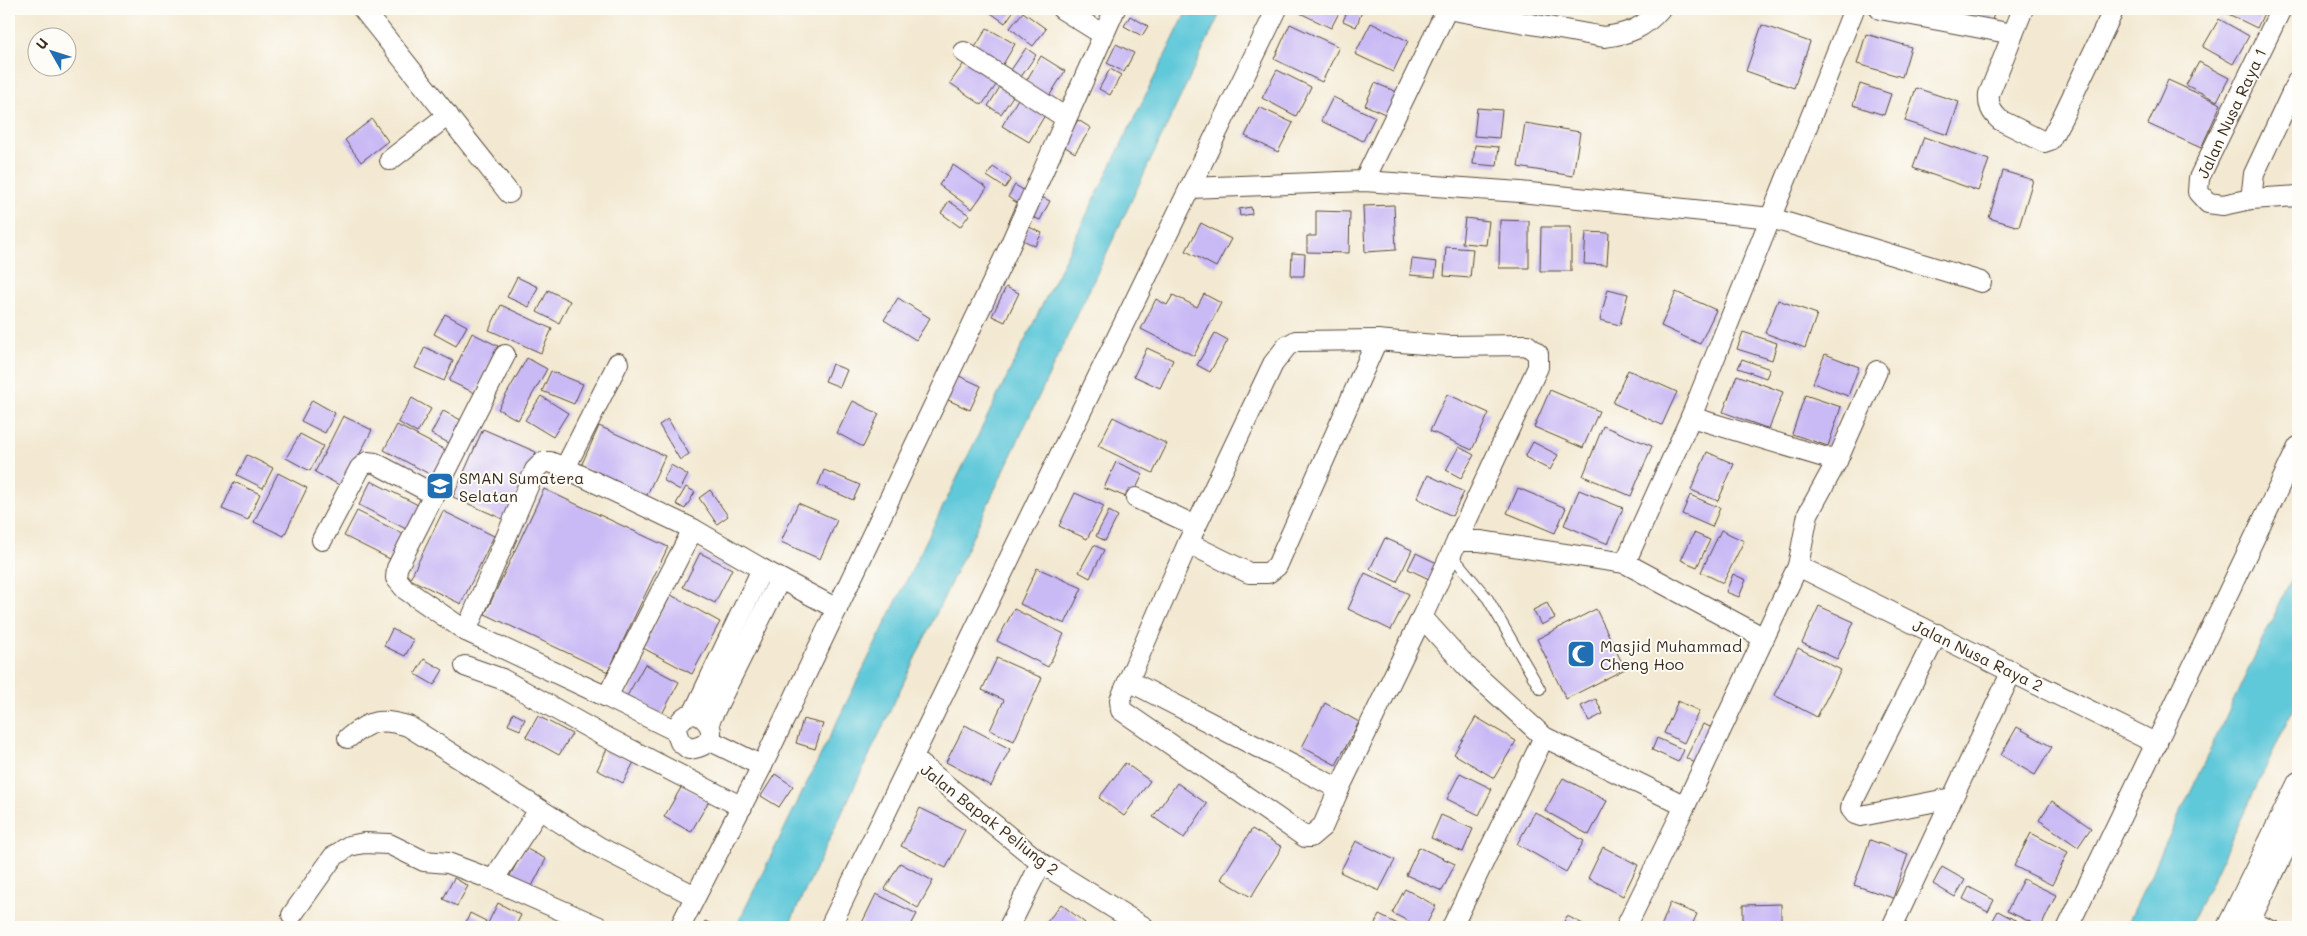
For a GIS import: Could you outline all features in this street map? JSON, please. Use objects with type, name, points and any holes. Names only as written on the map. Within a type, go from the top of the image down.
[{"type":"street","points":[[364,9],[509,193]]},
{"type":"street","points":[[1062,9],[1102,34]]},
{"type":"street","points":[[680,927],[762,766],[1008,250],[1102,34],[1115,9]]},
{"type":"street","points":[[832,926],[1277,9]]},
{"type":"street","points":[[1364,181],[1446,9],[1604,37],[1622,35],[1639,29],[1660,9]]},
{"type":"street","points":[[1625,563],[1691,417],[1854,9]]},
{"type":"street","points":[[1880,9],[2012,34]]},
{"type":"street","points":[[2023,9],[1989,94],[1988,104],[1994,115],[2000,120],[2044,142],[2050,140],[2062,118],[2114,9]]},
{"type":"street","name":"Jalan Nusa Raya 1","points":[[2280,9],[2197,184],[2198,192],[2208,203],[2223,205],[2251,199],[2298,196]]},
{"type":"street","points":[[964,52],[1066,118]]},
{"type":"street","points":[[2251,199],[2254,174],[2298,80]]},
{"type":"street","points":[[390,160],[448,115]]},
{"type":"street","points":[[1190,188],[1364,181],[1520,192],[1771,218],[1981,282]]},
{"type":"street","points":[[1136,498],[1249,573],[1268,573],[1277,566],[1377,340]]},
{"type":"street","points":[[1377,340],[1447,346],[1527,345],[1538,354],[1538,367],[1422,617],[1339,789],[1324,826],[1315,835],[1305,837],[1126,715],[1120,704],[1192,535],[1279,355],[1296,341],[1377,340]]},
{"type":"street","points":[[505,355],[397,568],[396,578],[406,590],[466,631],[676,731]]},
{"type":"street","points":[[565,468],[618,363]]},
{"type":"street","points":[[1626,927],[1686,806],[1798,566],[1808,514],[1837,461],[1877,370]]},
{"type":"street","points":[[1691,417],[1837,461]]},
{"type":"street","points":[[2068,927],[2298,447]]},
{"type":"street","points":[[322,540],[360,468],[367,462],[375,463],[434,495]]},
{"type":"street","points":[[466,631],[535,470],[541,463],[546,462],[565,468],[692,529],[771,574],[837,608]]},
{"type":"street","points":[[607,698],[692,529]]},
{"type":"street","points":[[1454,548],[1480,541],[1625,563],[1764,638]]},
{"type":"street","name":"Jalan Nusa Raya 2","points":[[1798,566],[2157,744]]},
{"type":"street","points":[[762,766],[704,725],[685,717],[679,723],[676,731],[680,742],[689,749],[701,748],[704,725],[771,574]]},
{"type":"street","points":[[1422,617],[1467,667],[1544,737],[1686,806]]},
{"type":"street","points":[[1937,634],[1852,803],[1851,809],[1855,814],[1861,816],[1952,798]]},
{"type":"street","points":[[465,666],[502,679],[600,734],[742,807]]},
{"type":"street","points":[[1892,927],[2012,671]]},
{"type":"street","points":[[1129,681],[1339,789]]},
{"type":"street","points":[[348,738],[371,722],[394,722],[408,726],[437,742],[539,810],[599,847],[696,896]]},
{"type":"street","points":[[1452,927],[1544,737]]},
{"type":"street","name":"Jalan Bapak Peliung 2","points":[[913,758],[1041,863],[1144,927]]},
{"type":"street","points":[[2226,927],[2298,782]]},
{"type":"street","points":[[493,880],[539,810]]},
{"type":"street","points":[[2249,922],[2298,823]]},
{"type":"street","points":[[292,915],[333,857],[349,846],[364,843],[389,844],[424,861],[448,863],[493,880],[599,927]]},
{"type":"street","points":[[1009,927],[1041,863]]},
{"type":"lane","points":[[1454,548],[1488,599],[1540,689]]},
{"type":"lane","points":[[2249,922],[2274,927]]},
{"type":"water","points":[[1188,9],[1222,9],[788,927],[736,927]]},
{"type":"water","points":[[2298,565],[2298,699],[2190,927],[2126,927]]},
{"type":"building","points":[[985,9],[1015,9],[1005,23]]},
{"type":"building","points":[[1302,9],[1341,9],[1331,28],[1300,13]]},
{"type":"building","points":[[1348,9],[1363,9],[1356,27],[1343,21]]},
{"type":"building","points":[[1950,9],[1996,9],[1990,25],[1949,11]]},
{"type":"building","points":[[2221,9],[2266,9],[2257,28]]},
{"type":"building","points":[[1023,12],[1046,29],[1033,46],[1010,28]]},
{"type":"building","points":[[1130,16],[1148,26],[1142,36],[1124,26]]},
{"type":"building","points":[[2219,19],[2249,36],[2233,64],[2203,47]]},
{"type":"building","points":[[1371,23],[1408,41],[1393,72],[1355,54]]},
{"type":"building","points":[[1290,24],[1339,47],[1322,82],[1274,59]]},
{"type":"building","points":[[1762,25],[1810,42],[1794,88],[1746,71]]},
{"type":"building","points":[[987,28],[1015,44],[1002,66],[974,49]]},
{"type":"building","points":[[1866,34],[1911,47],[1902,77],[1857,64]]},
{"type":"building","points":[[1116,44],[1134,53],[1124,72],[1107,63]]},
{"type":"building","points":[[1026,48],[1036,55],[1021,77],[1011,70]]},
{"type":"building","points":[[1041,56],[1065,71],[1048,98],[1025,83]]},
{"type":"building","points":[[967,59],[999,81],[982,105],[950,83]]},
{"type":"building","points":[[2199,62],[2229,78],[2217,101],[2186,85]]},
{"type":"building","points":[[1110,69],[1121,75],[1110,95],[1099,89]]},
{"type":"building","points":[[1277,70],[1311,87],[1296,116],[1262,98]]},
{"type":"building","points":[[2168,80],[2221,104],[2201,148],[2148,124]]},
{"type":"building","points":[[1375,83],[1397,92],[1387,115],[1365,105]]},
{"type":"building","points":[[1002,84],[1015,93],[1001,114],[988,106]]},
{"type":"building","points":[[1860,84],[1891,94],[1884,115],[1853,105]]},
{"type":"building","points":[[1916,88],[1959,102],[1948,135],[1905,121]]},
{"type":"building","points":[[1333,97],[1375,117],[1363,141],[1321,121]]},
{"type":"building","points":[[1018,99],[1045,115],[1029,142],[1002,126]]},
{"type":"building","points":[[1259,107],[1293,123],[1278,152],[1245,136]]},
{"type":"building","points":[[1477,108],[1502,110],[1499,138],[1474,136]]},
{"type":"building","points":[[372,119],[388,141],[361,162],[345,140]]},
{"type":"building","points":[[1078,120],[1091,128],[1075,153],[1062,145]]},
{"type":"building","points":[[1525,123],[1580,132],[1573,176],[1518,167]]},
{"type":"building","points":[[1924,137],[1989,160],[1978,191],[1913,168]]},
{"type":"building","points":[[1475,145],[1499,147],[1497,166],[1473,164]]},
{"type":"building","points":[[953,165],[987,188],[972,209],[939,185]]},
{"type":"building","points":[[993,167],[1011,179],[1005,188],[987,176]]},
{"type":"building","points":[[2003,171],[2033,180],[2019,227],[1989,218]]},
{"type":"building","points":[[1015,185],[1030,194],[1022,206],[1008,197]]},
{"type":"building","points":[[1041,197],[1050,201],[1040,220],[1031,216]]},
{"type":"building","points":[[949,201],[969,215],[960,227],[941,213]]},
{"type":"building","points":[[1394,205],[1396,250],[1365,252],[1363,206]]},
{"type":"building","points":[[1251,207],[1252,214],[1240,216],[1239,209]]},
{"type":"building","points":[[1316,211],[1350,212],[1349,253],[1307,252],[1307,236],[1316,236]]},
{"type":"building","points":[[1465,218],[1489,221],[1486,245],[1462,243]]},
{"type":"building","points":[[1500,220],[1529,221],[1529,268],[1499,268]]},
{"type":"building","points":[[1201,223],[1231,239],[1216,267],[1186,251]]},
{"type":"building","points":[[1029,227],[1042,233],[1035,246],[1023,240]]},
{"type":"building","points":[[1541,227],[1571,227],[1571,271],[1540,271]]},
{"type":"building","points":[[1586,232],[1609,233],[1607,265],[1584,264]]},
{"type":"building","points":[[1446,247],[1473,249],[1470,278],[1444,276]]},
{"type":"building","points":[[1292,253],[1305,254],[1304,276],[1291,276]]},
{"type":"building","points":[[1412,259],[1437,262],[1435,277],[1410,275]]},
{"type":"building","points":[[517,277],[538,287],[529,307],[507,297]]},
{"type":"building","points":[[1006,287],[1019,293],[1005,322],[992,316]]},
{"type":"building","points":[[1608,289],[1628,294],[1620,325],[1600,320]]},
{"type":"building","points":[[548,290],[570,301],[559,323],[537,312]]},
{"type":"building","points":[[1676,292],[1716,310],[1700,344],[1661,326]]},
{"type":"building","points":[[1204,294],[1221,303],[1194,356],[1141,329],[1156,299],[1167,305],[1173,295],[1197,307]]},
{"type":"building","points":[[898,298],[930,318],[916,340],[884,320]]},
{"type":"building","points":[[1778,300],[1817,314],[1805,348],[1765,333]]},
{"type":"building","points":[[501,305],[552,329],[541,353],[489,330]]},
{"type":"building","points":[[445,314],[467,326],[456,346],[434,334]]},
{"type":"building","points":[[1743,332],[1777,343],[1772,360],[1737,349]]},
{"type":"building","points":[[472,333],[498,346],[475,393],[449,381]]},
{"type":"building","points":[[1215,333],[1228,340],[1210,372],[1197,365]]},
{"type":"building","points":[[425,347],[453,361],[444,381],[415,368]]},
{"type":"building","points":[[1147,348],[1173,360],[1160,388],[1134,376]]},
{"type":"building","points":[[1825,354],[1859,367],[1848,396],[1813,383]]},
{"type":"building","points":[[527,358],[547,369],[518,420],[498,409]]},
{"type":"building","points":[[1742,359],[1770,369],[1766,378],[1738,368]]},
{"type":"building","points":[[832,364],[847,370],[840,387],[825,381]]},
{"type":"building","points":[[1628,370],[1677,392],[1662,425],[1613,403]]},
{"type":"building","points":[[551,371],[583,384],[574,404],[542,391]]},
{"type":"building","points":[[957,375],[981,386],[970,410],[946,399]]},
{"type":"building","points":[[1737,375],[1783,392],[1769,429],[1723,412]]},
{"type":"building","points":[[1550,390],[1599,411],[1583,448],[1534,427]]},
{"type":"building","points":[[1447,394],[1489,413],[1472,450],[1430,431]]},
{"type":"building","points":[[1805,395],[1841,407],[1828,446],[1792,434]]},
{"type":"building","points":[[541,396],[568,413],[553,437],[525,420]]},
{"type":"building","points":[[412,398],[431,409],[417,433],[398,422]]},
{"type":"building","points":[[312,400],[335,413],[325,433],[301,421]]},
{"type":"building","points":[[853,401],[879,414],[863,447],[837,433]]},
{"type":"building","points":[[443,411],[465,422],[453,445],[431,434]]},
{"type":"building","points":[[343,416],[372,430],[343,487],[315,472]]},
{"type":"building","points":[[1113,417],[1167,444],[1153,473],[1098,446]]},
{"type":"building","points":[[668,419],[689,454],[680,460],[659,425]]},
{"type":"building","points":[[397,425],[449,452],[435,477],[384,450]]},
{"type":"building","points":[[599,426],[665,456],[646,497],[581,466]]},
{"type":"building","points":[[1603,426],[1652,446],[1631,496],[1583,476]]},
{"type":"building","points":[[483,429],[536,452],[505,520],[453,497]]},
{"type":"building","points":[[300,434],[323,446],[310,471],[286,458]]},
{"type":"building","points":[[1533,442],[1558,455],[1550,470],[1525,457]]},
{"type":"building","points":[[1459,447],[1474,455],[1461,478],[1446,470]]},
{"type":"building","points":[[1707,452],[1734,464],[1718,501],[1691,490]]},
{"type":"building","points":[[247,455],[273,468],[263,488],[237,475]]},
{"type":"building","points":[[1116,462],[1143,474],[1131,499],[1104,488]]},
{"type":"building","points":[[671,465],[688,475],[680,490],[663,480]]},
{"type":"building","points":[[824,470],[860,485],[853,500],[818,485]]},
{"type":"building","points":[[278,473],[307,488],[284,536],[254,522]]},
{"type":"building","points":[[1428,475],[1464,492],[1452,516],[1417,498]]},
{"type":"building","points":[[371,481],[420,506],[408,530],[359,505]]},
{"type":"building","points":[[234,482],[260,494],[248,520],[222,509]]},
{"type":"building","points":[[686,487],[695,492],[685,509],[676,504]]},
{"type":"building","points":[[1518,488],[1566,508],[1555,533],[1507,513]]},
{"type":"building","points":[[544,489],[668,547],[608,672],[485,614]]},
{"type":"building","points":[[710,490],[728,516],[717,524],[699,498]]},
{"type":"building","points":[[1579,490],[1623,508],[1608,544],[1564,525]]},
{"type":"building","points":[[1075,493],[1104,506],[1087,539],[1059,526]]},
{"type":"building","points":[[1690,495],[1720,508],[1712,527],[1682,514]]},
{"type":"building","points":[[798,503],[837,520],[820,559],[781,542]]},
{"type":"building","points":[[357,511],[403,534],[390,559],[344,536]]},
{"type":"building","points":[[443,511],[494,536],[461,604],[410,579]]},
{"type":"building","points":[[1109,511],[1118,516],[1105,541],[1096,536]]},
{"type":"building","points":[[1721,530],[1744,541],[1723,583],[1701,572]]},
{"type":"building","points":[[1694,533],[1710,540],[1697,567],[1681,560]]},
{"type":"building","points":[[1385,538],[1412,550],[1397,582],[1370,569]]},
{"type":"building","points":[[1094,545],[1104,550],[1090,578],[1079,572]]},
{"type":"building","points":[[700,553],[732,569],[715,603],[683,587]]},
{"type":"building","points":[[1416,553],[1439,564],[1431,580],[1408,569]]},
{"type":"building","points":[[1037,568],[1082,588],[1065,624],[1020,604]]},
{"type":"building","points":[[1365,573],[1409,594],[1391,630],[1348,609]]},
{"type":"building","points":[[1733,574],[1746,580],[1739,597],[1726,592]]},
{"type":"building","points":[[671,595],[720,622],[692,674],[643,648]]},
{"type":"building","points":[[1547,603],[1555,618],[1541,625],[1533,610]]},
{"type":"building","points":[[1819,606],[1854,622],[1837,659],[1802,643]]},
{"type":"building","points":[[1014,609],[1064,634],[1048,667],[997,641]]},
{"type":"building","name":"Masjid Muhammad Cheng Hoo","points":[[1596,609],[1625,669],[1566,699],[1537,639]]},
{"type":"building","points":[[392,629],[414,640],[405,656],[384,646]]},
{"type":"building","points":[[1798,648],[1841,670],[1817,717],[1774,695]]},
{"type":"building","points":[[997,658],[1042,678],[1014,741],[990,730],[1004,700],[982,690]]},
{"type":"building","points":[[424,659],[443,670],[434,685],[415,674]]},
{"type":"building","points":[[645,664],[679,682],[662,714],[627,696]]},
{"type":"building","points":[[1596,699],[1603,714],[1589,721],[1581,706]]},
{"type":"building","points":[[1678,701],[1699,711],[1684,743],[1664,733]]},
{"type":"building","points":[[1325,703],[1359,722],[1336,765],[1302,747]]},
{"type":"building","points":[[513,713],[525,719],[520,730],[508,725]]},
{"type":"building","points":[[538,716],[572,734],[559,755],[526,737]]},
{"type":"building","points":[[1476,717],[1516,741],[1494,778],[1454,754]]},
{"type":"building","points":[[803,719],[823,724],[815,749],[796,743]]},
{"type":"building","points":[[1703,724],[1713,728],[1695,763],[1686,758]]},
{"type":"building","points":[[965,725],[1010,749],[991,786],[946,762]]},
{"type":"building","points":[[2017,727],[2052,747],[2035,775],[2001,755]]},
{"type":"building","points":[[1657,738],[1684,750],[1678,762],[1652,750]]},
{"type":"building","points":[[607,749],[634,762],[623,783],[597,770]]},
{"type":"building","points":[[1125,763],[1150,781],[1124,816],[1099,798]]},
{"type":"building","points":[[1460,773],[1492,789],[1479,815],[1447,799]]},
{"type":"building","points":[[775,774],[793,786],[779,807],[761,796]]},
{"type":"building","points":[[1563,778],[1607,801],[1589,835],[1545,811]]},
{"type":"building","points":[[1177,783],[1207,804],[1184,838],[1153,817]]},
{"type":"building","points":[[682,786],[709,801],[691,832],[664,817]]},
{"type":"building","points":[[2052,801],[2091,828],[2078,847],[2039,820]]},
{"type":"building","points":[[920,808],[965,830],[946,868],[901,846]]},
{"type":"building","points":[[1535,812],[1584,841],[1566,872],[1517,844]]},
{"type":"building","points":[[1441,815],[1473,829],[1463,852],[1431,838]]},
{"type":"building","points":[[1252,829],[1282,847],[1251,897],[1221,879]]},
{"type":"building","points":[[2031,833],[2068,852],[2052,885],[2014,866]]},
{"type":"building","points":[[1870,840],[1908,854],[1893,898],[1854,885]]},
{"type":"building","points":[[1356,841],[1395,860],[1379,891],[1340,872]]},
{"type":"building","points":[[1419,847],[1455,864],[1442,891],[1406,875]]},
{"type":"building","points":[[1603,847],[1638,865],[1623,896],[1588,878]]},
{"type":"building","points":[[525,848],[546,859],[529,892],[507,881]]},
{"type":"building","points":[[900,863],[933,881],[918,908],[885,889]]},
{"type":"building","points":[[1942,867],[1965,880],[1955,897],[1933,884]]},
{"type":"building","points":[[454,878],[468,886],[457,906],[443,899]]},
{"type":"building","points":[[2023,879],[2056,895],[2041,927],[2007,911]]},
{"type":"building","points":[[1969,887],[1994,900],[1988,912],[1963,899]]},
{"type":"building","points":[[1405,889],[1436,906],[1425,927],[1420,927],[1392,913]]},
{"type":"building","points":[[876,894],[917,914],[910,927],[860,927]]},
{"type":"building","points":[[498,903],[521,915],[515,927],[486,927]]},
{"type":"building","points":[[1670,903],[1697,914],[1691,927],[1661,927]]},
{"type":"building","points":[[1061,904],[1085,923],[1082,927],[1043,927]]},
{"type":"building","points":[[1781,904],[1781,927],[1743,927],[1743,905]]},
{"type":"building","points":[[1998,911],[2028,927],[1989,927]]},
{"type":"building","points":[[470,913],[486,921],[483,927],[464,927]]},
{"type":"building","points":[[1379,915],[1404,927],[1373,927]]},
{"type":"building","points":[[1567,916],[1589,927],[1561,927]]},
{"type":"building","points":[[705,921],[718,927],[702,927]]},
{"type":"place","name":"SMAN Sumatera Selatan","points":[[440,486]]},
{"type":"place","name":"Masjid Muhammad Cheng Hoo","points":[[1581,654]]}]
